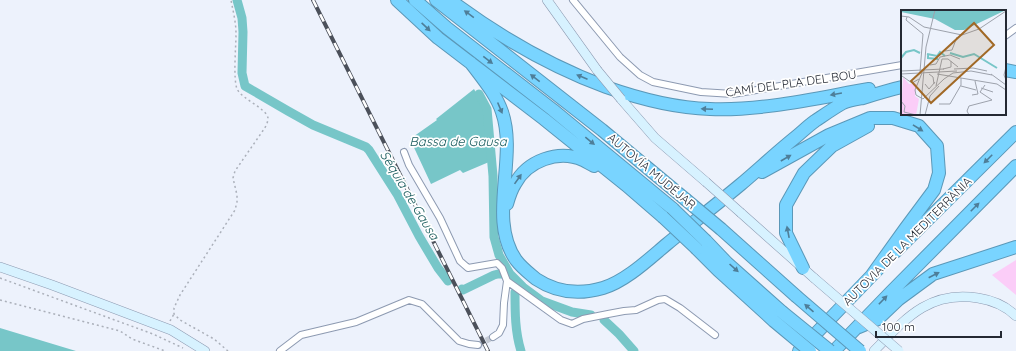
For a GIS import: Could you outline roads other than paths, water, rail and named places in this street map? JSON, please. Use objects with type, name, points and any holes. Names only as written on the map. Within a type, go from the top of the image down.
[{"type":"highway","points":[[398,0],[438,38],[544,119],[663,217]]},
{"type":"highway","name":"AUTOVÍA MUDÉJAR","points":[[415,0],[447,28],[553,110],[673,209],[701,245],[727,263],[778,317],[830,351]]},
{"type":"highway","name":"AUTOVÍA MUDÉJAR","points":[[436,0],[602,130],[721,229],[860,351]]},
{"type":"highway","points":[[450,0],[495,32],[559,68],[628,95],[666,104],[710,109],[760,107],[791,103],[901,83]]},
{"type":"highway","points":[[471,63],[498,102],[502,111],[506,130],[507,165],[504,188],[504,215],[505,232],[509,248],[516,260],[527,272],[543,284],[557,290],[574,292],[588,292],[604,288],[629,274],[740,185],[780,149],[814,122],[844,103],[901,87]]},
{"type":"highway","points":[[1006,70],[1016,72]]},
{"type":"highway","points":[[740,185],[829,135],[870,118],[893,118],[919,126],[937,146],[939,173],[934,190],[904,229],[872,275]]},
{"type":"highway","points":[[803,268],[786,233],[786,205],[804,173],[832,146],[866,127],[893,118]]},
{"type":"highway","name":"AUTOVIA DE LA MEDITERRÀNIA","points":[[799,351],[872,275],[1016,132]]},
{"type":"highway","points":[[504,215],[509,197],[521,174],[542,160],[553,156],[567,156],[582,159],[596,167],[701,245]]},
{"type":"highway","name":"AUTOVIA DE LA MEDITERRÀNIA","points":[[834,351],[1016,166]]},
{"type":"highway","points":[[856,328],[878,319],[899,298],[933,274],[1016,247]]},
{"type":"highway","points":[[778,317],[810,351]]},
{"type":"main road","points":[[547,0],[596,70],[656,138],[899,351]]},
{"type":"main road","points":[[0,268],[52,284],[171,330],[205,351]]},
{"type":"main road","points":[[874,351],[908,317],[921,307],[951,297],[967,296],[982,299],[997,304],[1012,312],[1016,316]]},
{"type":"street","name":"CAMÍ DEL PLA DEL BOU","points":[[573,0],[620,57],[640,76],[653,82],[701,92],[734,94],[901,65]]},
{"type":"street","points":[[1006,35],[1016,28]]},
{"type":"street","points":[[404,152],[409,165],[440,218],[460,261],[468,268],[497,263],[502,268],[507,281],[503,325],[499,333],[493,337]]},
{"type":"street","points":[[507,281],[561,320],[572,324],[583,319],[636,310],[658,300],[665,299],[680,308],[715,335]]},
{"type":"street","points":[[280,351],[301,334],[356,322],[409,300],[422,304],[459,341],[478,345]]},
{"type":"water","name":"Bassa de Gausa","points":[[474,89],[486,111],[489,162],[463,173],[460,170],[431,184],[410,139],[437,120],[436,119]]},
{"type":"water","points":[[0,328],[76,351],[0,351]]},
{"type":"waterway","name":"Séquia de Gausa","points":[[237,0],[242,18],[242,73],[245,86],[313,125],[366,147],[397,194],[419,236],[438,268],[448,281]]},
{"type":"waterway","points":[[479,94],[487,109],[493,176],[494,237],[499,255],[510,274],[523,287],[542,301],[572,312],[591,315]]},
{"type":"waterway","name":"Séquia de Gausa","points":[[462,289],[463,290],[494,275],[502,274]]},
{"type":"waterway","name":"Séquia de Gausa","points":[[515,292],[516,329],[521,351]]},
{"type":"waterway","points":[[604,320],[634,351]]},
{"type":"tunnel","points":[[478,345],[493,337]]},
{"type":"railway","points":[[313,0],[488,351]]}]
